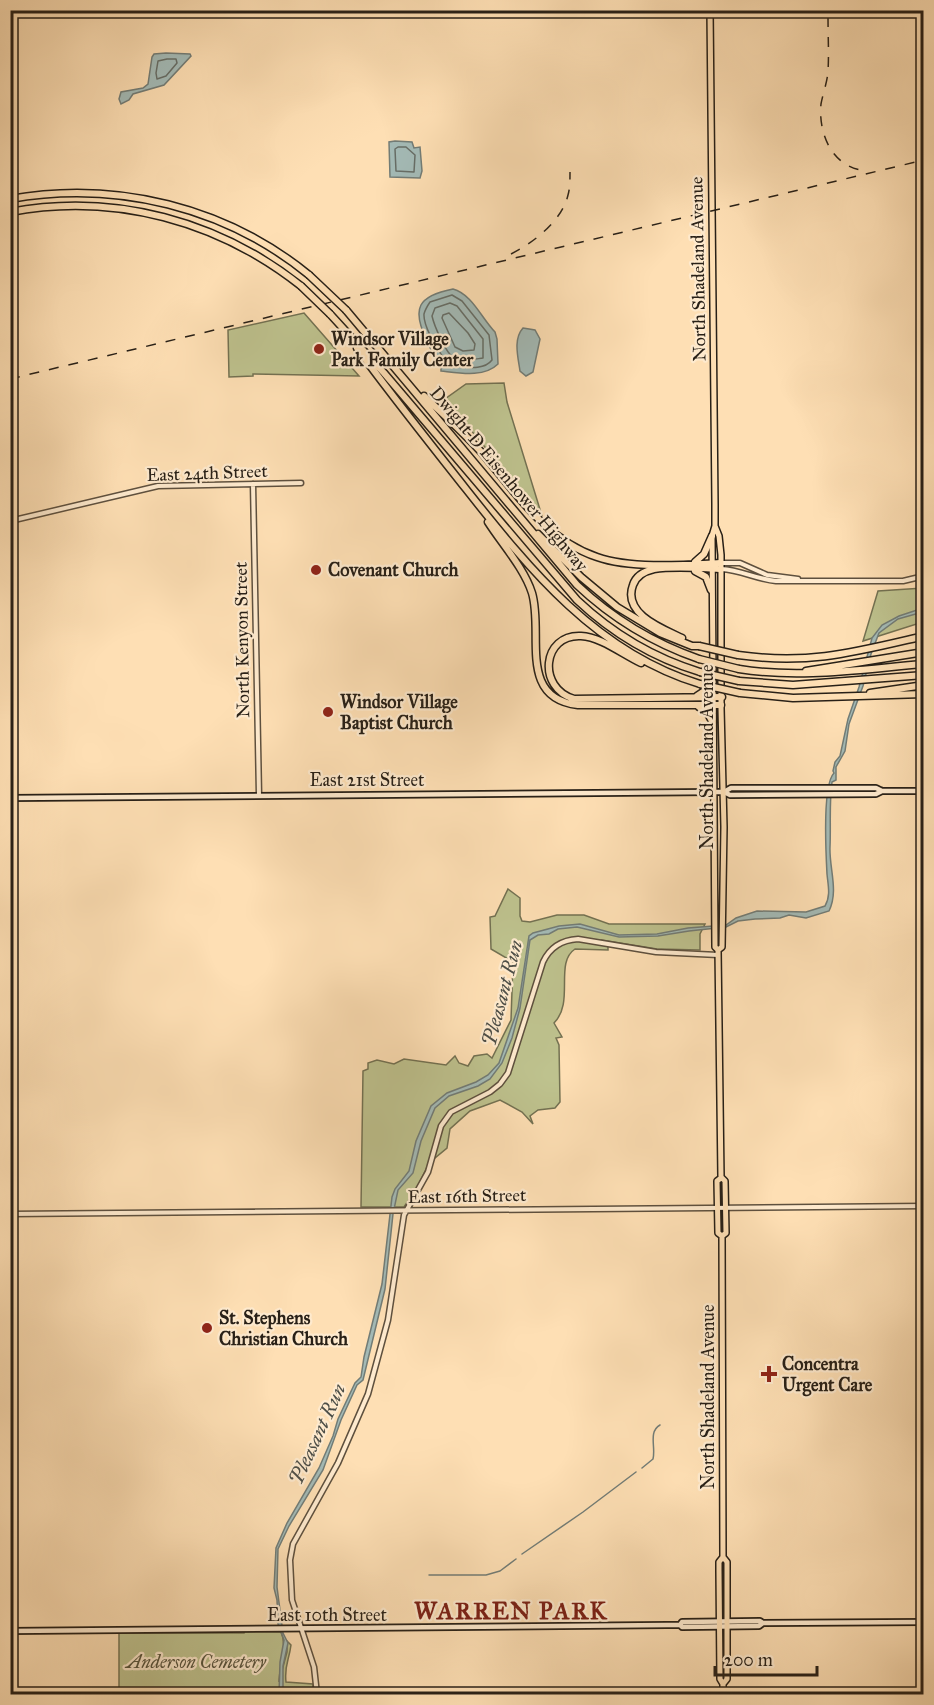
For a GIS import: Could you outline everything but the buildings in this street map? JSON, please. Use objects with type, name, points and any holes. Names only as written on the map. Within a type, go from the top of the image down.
[{"type":"highway","name":"Dwight D Eisenhower Highway","points":[[10,199],[50,193],[94,193],[137,197],[171,204],[241,231],[275,250],[309,275],[346,310],[574,582],[603,609],[640,634],[699,659],[739,669],[792,673],[855,666]]},
{"type":"highway","name":"Dwight D Eisenhower Highway","points":[[10,212],[83,205],[155,214],[201,228],[237,244],[273,265],[301,286],[384,372],[561,583],[585,607],[610,627],[643,648],[700,672],[739,681],[787,685],[924,675]]},
{"type":"highway","points":[[343,328],[375,374],[506,539],[570,609],[619,646],[664,670]]},
{"type":"highway","points":[[405,380],[480,452],[540,521],[569,544],[597,557],[620,563],[720,566]]},
{"type":"highway","points":[[473,498],[529,585],[534,608],[537,671],[551,694],[563,702],[580,705],[721,705]]},
{"type":"highway","points":[[524,522],[581,577],[617,607],[660,633],[692,646],[699,646]]},
{"type":"highway","points":[[712,536],[701,558],[687,566],[654,569],[644,573],[633,584],[631,598],[634,608],[665,630],[699,646],[738,655],[770,659],[807,659],[860,652],[924,634]]},
{"type":"highway","points":[[687,566],[703,574],[711,590]]},
{"type":"highway","points":[[722,697],[574,699],[563,694],[550,678],[548,666],[550,656],[566,639],[577,636],[593,639],[643,664],[700,684],[740,693],[793,698],[847,697],[924,685]]},
{"type":"highway","points":[[855,666],[880,659],[924,652]]},
{"type":"highway","points":[[855,666],[877,668],[924,664]]},
{"type":"highway","points":[[693,697],[704,692],[712,673]]},
{"type":"highway","points":[[869,694],[924,694]]},
{"type":"highway","points":[[692,706],[706,710],[712,721]]},
{"type":"main road","name":"North Shadeland Avenue","points":[[710,10],[715,526],[712,536],[711,590],[712,721],[715,920],[722,947],[718,952],[721,1178],[725,1181],[726,1207],[726,1233],[722,1236]]},
{"type":"main road","name":"North Shadeland Avenue","points":[[715,526],[719,536],[724,792],[722,919],[718,937]]},
{"type":"main road","name":"East 21st Street","points":[[724,792],[731,788],[876,788],[882,791],[924,791]]},
{"type":"main road","name":"East 21st Street","points":[[10,798],[713,792],[724,792],[730,795],[839,795],[876,794],[882,791]]},
{"type":"main road","name":"North Shadeland Avenue","points":[[721,1178],[717,1181],[717,1207],[718,1233],[722,1236],[723,1557],[727,1562],[727,1679],[723,1684]]},
{"type":"main road","name":"North Shadeland Avenue","points":[[723,1557],[719,1562],[720,1679],[723,1684],[723,1695]]},
{"type":"main road","name":"East 10th Street","points":[[10,1631],[680,1625],[682,1622],[761,1626],[764,1623],[924,1622]]},
{"type":"street","name":"East 24th Street","points":[[10,520],[155,486],[301,483]]},
{"type":"street","name":"North Kenyon Street","points":[[253,484],[259,795]]},
{"type":"street","points":[[720,566],[740,563],[767,575],[807,580],[903,581],[924,576]]},
{"type":"street","points":[[317,1695],[313,1664],[295,1614],[291,1595],[290,1560],[293,1544],[341,1458],[370,1387],[388,1320],[402,1224],[406,1210],[428,1172],[435,1141],[444,1119],[456,1109],[490,1092],[508,1073],[543,962],[555,946],[565,941],[578,939],[656,952],[718,952]]},
{"type":"street","name":"East 16th Street","points":[[10,1214],[924,1206]]},
{"type":"green space","points":[[304,313],[359,376],[253,374],[253,376],[229,377],[228,330]]},
{"type":"green space","points":[[504,383],[507,402],[542,516],[445,399],[466,384]]},
{"type":"green space","points":[[923,588],[923,622],[863,641],[878,591]]},
{"type":"green space","points":[[508,889],[520,898],[522,921],[530,922],[557,915],[584,915],[609,924],[705,924],[700,934],[700,950],[657,949],[602,940],[608,950],[575,949],[569,955],[566,964],[563,1005],[554,1023],[562,1037],[556,1038],[559,1045],[560,1102],[555,1108],[538,1110],[530,1116],[533,1124],[522,1112],[500,1100],[470,1111],[450,1129],[447,1148],[429,1163],[417,1188],[404,1207],[361,1207],[363,1071],[368,1069],[368,1063],[377,1060],[394,1064],[404,1059],[446,1065],[455,1056],[459,1063],[468,1066],[474,1056],[487,1054],[492,1058],[511,1020],[513,962],[491,949],[490,917],[495,916]]},
{"type":"green space","name":"Anderson Cemetery","points":[[244,1631],[281,1632],[284,1644],[279,1682],[287,1652],[287,1641],[291,1645],[286,1667],[286,1682],[313,1684],[313,1694],[103,1694],[103,1691],[119,1690],[119,1633],[244,1633]]},
{"type":"water","points":[[154,54],[190,54],[191,56],[164,85],[133,94],[129,100],[121,104],[119,99],[121,92],[143,88],[148,84]]},
{"type":"water","points":[[389,142],[412,142],[414,148],[420,147],[422,171],[420,178],[390,177]]},
{"type":"water","points":[[453,289],[471,301],[495,332],[498,364],[486,371],[456,373],[441,371],[441,365],[436,360],[422,330],[419,320],[421,305],[432,295]]},
{"type":"water","points":[[523,328],[535,330],[540,339],[533,372],[526,376],[520,371],[517,348],[518,337]]},
{"type":"water","name":"Pleasant Run","points":[[923,608],[923,612],[898,619],[879,633],[849,724],[845,751],[836,767],[836,780],[832,782],[831,790],[830,855],[833,896],[829,911],[806,918],[789,915],[780,918],[738,921],[726,927],[658,936],[619,937],[577,927],[558,929],[530,940],[520,1008],[502,1063],[490,1079],[478,1086],[449,1096],[435,1108],[421,1141],[413,1173],[398,1190],[393,1214],[385,1289],[363,1380],[357,1385],[341,1420],[323,1470],[289,1526],[278,1549],[277,1587],[283,1633],[288,1643],[283,1666],[283,1694],[279,1694],[280,1662],[284,1640],[278,1624],[274,1588],[276,1548],[287,1523],[319,1468],[338,1419],[355,1383],[361,1377],[382,1284],[392,1197],[395,1189],[409,1171],[416,1141],[431,1106],[447,1093],[488,1075],[499,1063],[518,1008],[529,936],[559,926],[580,924],[619,935],[657,934],[688,928],[726,925],[736,918],[757,911],[806,912],[825,906],[829,894],[826,837],[828,791],[835,762],[840,756],[848,719],[872,638],[882,625],[899,616]]},
{"type":"waterway","points":[[642,1468],[653,1459],[653,1436],[660,1425]]},
{"type":"waterway","points":[[522,1554],[636,1472]]},
{"type":"waterway","points":[[429,1575],[486,1575],[500,1571],[516,1559]]},
{"type":"railway","points":[[828,17],[828,72],[821,104],[822,127],[825,138],[837,157],[856,169],[868,171]]},
{"type":"railway","points":[[10,379],[924,160]]},
{"type":"railway","points":[[511,254],[546,230],[560,214],[570,187],[570,172]]},
{"type":"place","name":"Windsor Village Park Family Center","points":[[319,349]]},
{"type":"place","name":"Covenant Church","points":[[316,570]]},
{"type":"place","name":"Windsor Village Baptist Church","points":[[328,712]]},
{"type":"place","name":"St. Stephens Christian Church","points":[[207,1328]]},
{"type":"place","name":"Concentra Urgent Care","points":[[769,1374]]},
{"type":"district","name":"WARREN PARK","points":[[511,1611]]}]
